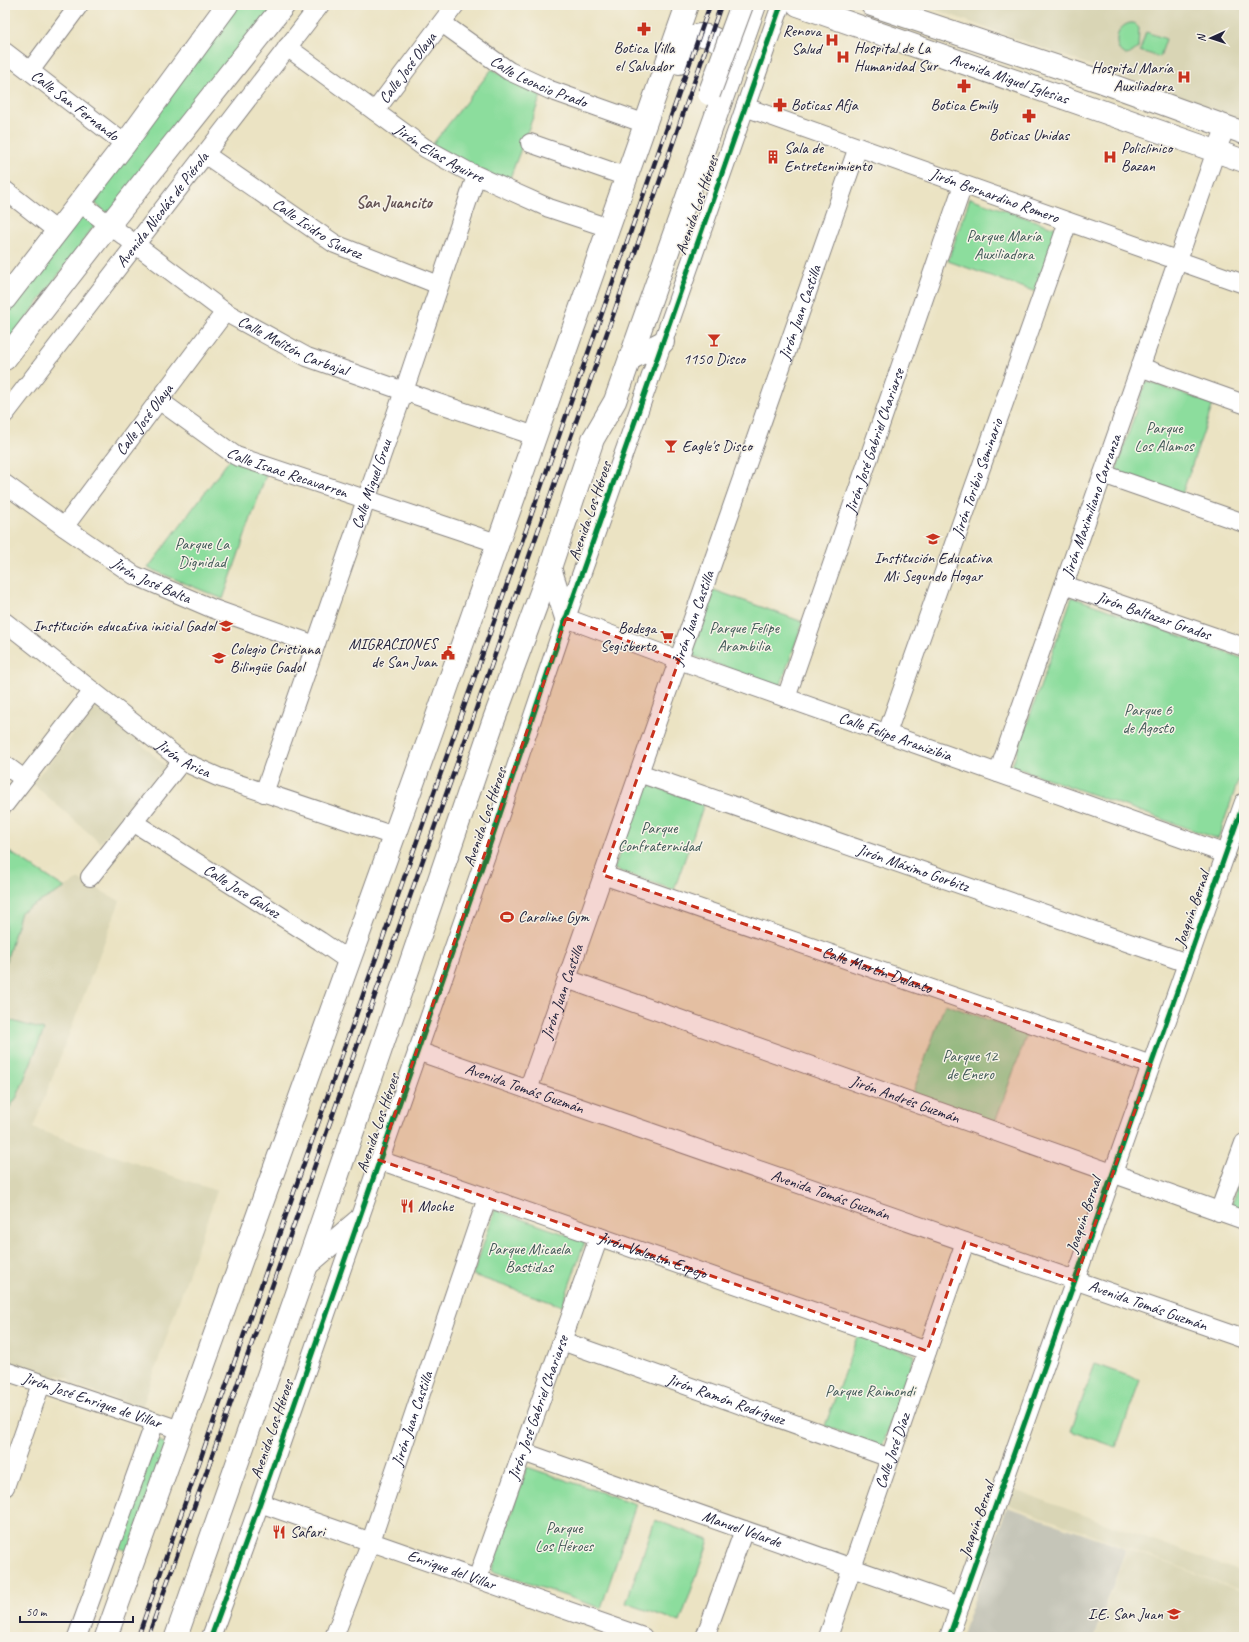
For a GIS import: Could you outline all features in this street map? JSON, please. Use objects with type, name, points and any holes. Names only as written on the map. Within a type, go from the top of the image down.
[{"type":"main road","points":[[5,299],[125,144],[227,5]]},
{"type":"main road","name":"Avenida Nicolás de Piérola","points":[[5,359],[109,225],[284,5]]},
{"type":"main road","points":[[106,1637],[394,836],[687,5]]},
{"type":"main road","points":[[593,439],[603,396],[709,94],[742,5]]},
{"type":"main road","name":"Avenida Los Héroes","points":[[176,1637],[307,1265],[490,729],[550,568],[593,439],[615,401],[755,5]]},
{"type":"main road","name":"Avenida Miguel Iglesias","points":[[798,5],[1244,161]]},
{"type":"main road","name":"Avenida Miguel Iglesias","points":[[872,5],[1097,80],[1235,130]]},
{"type":"main road","points":[[890,37],[886,30],[885,24],[888,19],[897,14]]},
{"type":"main road","points":[[646,124],[664,106],[686,43],[691,37],[701,34],[712,38],[737,56]]},
{"type":"main road","points":[[1089,106],[1097,80]]},
{"type":"main road","points":[[630,359],[663,342]]},
{"type":"main road","points":[[550,568],[566,618]]},
{"type":"main road","points":[[307,1265],[358,1221]]},
{"type":"street","points":[[30,71],[79,5]]},
{"type":"street","name":"Avenida Nicolás de Piérola","points":[[5,414],[136,246],[320,5]]},
{"type":"street","name":"Calle José Olaya","points":[[375,112],[455,5]]},
{"type":"street","name":"Avenida Los Héroes","points":[[211,1637],[260,1503],[493,834],[566,618],[781,5]]},
{"type":"street","name":"Calle Leoncio Prado","points":[[442,23],[509,71],[550,90],[646,124]]},
{"type":"street","name":"Jirón Elías Aguirre","points":[[287,47],[425,148],[476,176],[549,208],[609,228]]},
{"type":"street","name":"Calle San Fernando","points":[[5,52],[125,144]]},
{"type":"street","name":"Jirón Bernardino Romero","points":[[745,107],[1244,284]]},
{"type":"street","name":"Jirón Maximiliano Carranza","points":[[998,773],[1216,151],[1235,130]]},
{"type":"street","points":[[530,143],[627,177]]},
{"type":"street","name":"Jirón Juan Castilla","points":[[528,1090],[858,147]]},
{"type":"street","name":"Calle Isidro Suarez","points":[[206,155],[335,244],[439,286]]},
{"type":"street","name":"Calle Miguel Grau","points":[[264,793],[404,391],[476,176]]},
{"type":"street","name":"Jirón José Gabriel Chariarse","points":[[786,698],[963,185]]},
{"type":"street","points":[[5,190],[57,231]]},
{"type":"street","name":"Calle Melitón Carbajal","points":[[79,202],[225,312],[307,357],[535,436]]},
{"type":"street","name":"Jirón Toribio Seminario","points":[[887,734],[1068,222]]},
{"type":"street","name":"Calle José Olaya","points":[[64,527],[160,401],[225,312]]},
{"type":"street","points":[[1140,367],[1244,404]]},
{"type":"street","name":"Calle Isaac Recavarren","points":[[160,401],[236,456],[366,498],[497,543]]},
{"type":"street","points":[[1103,474],[1244,523]]},
{"type":"street","name":"Jirón José Balta","points":[[5,484],[64,527],[142,579],[211,608],[315,646]]},
{"type":"street","name":"Jirón Baltazar Grados","points":[[1064,585],[1244,647]]},
{"type":"street","name":"Calle Felipe Aranizibia","points":[[566,618],[679,660],[1226,854]]},
{"type":"street","name":"Jirón Arica","points":[[5,622],[182,761],[218,777],[394,836]]},
{"type":"street","points":[[5,804],[93,692]]},
{"type":"street","points":[[90,877],[182,761]]},
{"type":"street","points":[[5,765],[24,780]]},
{"type":"street","name":"Jirón Máximo Gorbitz","points":[[639,774],[1187,963]]},
{"type":"street","name":"Joaquín Bernal","points":[[949,1637],[1244,802]]},
{"type":"street","name":"Calle Jose Galvez","points":[[133,822],[349,961]]},
{"type":"street","name":"Calle Martín Dulanto","points":[[603,875],[1151,1065]]},
{"type":"street","name":"Jirón Andrés Guzmán","points":[[567,979],[1244,1220]]},
{"type":"street","name":"Avenida Tomás Guzmán","points":[[417,1051],[1244,1339]]},
{"type":"street","points":[[1219,1212],[1244,1143]]},
{"type":"street","name":"Jirón Valentín Espejo","points":[[379,1160],[927,1351]]},
{"type":"street","name":"Jirón Juan Castilla","points":[[334,1637],[371,1541],[487,1198]]},
{"type":"street","name":"Jirón José Gabriel Chariarse","points":[[477,1579],[529,1438],[599,1237]]},
{"type":"street","name":"Calle José Díaz","points":[[828,1637],[965,1242]]},
{"type":"street","name":"Jirón Ramón Rodríguez","points":[[562,1340],[890,1458]]},
{"type":"street","name":"Jirón José Enrique de Villar","points":[[5,1371],[180,1430]]},
{"type":"street","points":[[5,1487],[41,1384]]},
{"type":"street","points":[[77,1637],[155,1422]]},
{"type":"street","name":"Manuel Velarde","points":[[523,1452],[960,1606]]},
{"type":"street","name":"Enrique del Villar","points":[[260,1503],[643,1637]]},
{"type":"street","points":[[705,1637],[744,1530]]},
{"type":"highlighted area","points":[[566,618],[679,660],[603,875],[1151,1065],[1075,1281],[965,1242],[927,1351],[379,1160]]},
{"type":"shaded area","name":"Hospital María Auxiliadora","points":[[923,5],[1244,5],[1244,120],[976,24]]},
{"type":"shaded area","points":[[98,706],[166,766],[100,843],[32,783]]},
{"type":"shaded area","points":[[79,879],[120,901],[33,1128],[217,1191],[142,1408],[71,1384],[69,1378],[59,1375],[52,1377],[5,1362],[5,965],[21,912]]},
{"type":"shaded area","points":[[1012,1489],[1244,1573],[1244,1590],[1006,1504]]},
{"type":"shaded area","points":[[1007,1507],[1126,1549],[1095,1637],[961,1637]]},
{"type":"shaded area","name":"I.E. San Juan","points":[[1127,1549],[1244,1591],[1244,1637],[1096,1637]]},
{"type":"green space","points":[[238,5],[276,5],[115,211],[105,212],[96,204],[94,198],[107,177]]},
{"type":"green space","points":[[1130,23],[1134,23],[1139,28],[1138,48],[1126,55],[1119,50],[1117,37],[1120,30]]},
{"type":"green space","points":[[1146,32],[1166,39],[1160,57],[1140,51]]},
{"type":"green space","points":[[492,69],[541,96],[508,183],[432,145]]},
{"type":"green space","name":"Parque María Auxiliadora","points":[[970,198],[1061,230],[1039,293],[948,261]]},
{"type":"green space","points":[[81,214],[93,222],[94,226],[5,348],[5,307]]},
{"type":"green space","name":"Parque Los Alamos","points":[[1146,381],[1213,404],[1182,494],[1116,471]]},
{"type":"green space","name":"Parque La Dignidad","points":[[230,459],[267,472],[223,599],[148,568]]},
{"type":"green space","name":"Parque Felipe Arambilia","points":[[714,590],[803,622],[780,687],[691,655]]},
{"type":"green space","name":"Parque 6 de Agosto","points":[[1072,597],[1244,659],[1244,764],[1218,839],[1012,766]]},
{"type":"green space","name":"Parque Confraternidad","points":[[644,783],[704,804],[674,890],[614,869]]},
{"type":"green space","points":[[5,849],[65,888],[21,912],[5,965]]},
{"type":"green space","name":"Parque 12 de Enero","points":[[945,1004],[1027,1034],[994,1125],[912,1095]]},
{"type":"green space","points":[[5,1019],[44,1030],[17,1097],[5,1114]]},
{"type":"green space","points":[[1244,1170],[1244,1212],[1231,1207]]},
{"type":"green space","name":"Parque Micaela Bastidas","points":[[495,1210],[585,1241],[562,1306],[473,1275]]},
{"type":"green space","name":"Parque Raimondi","points":[[858,1334],[915,1355],[882,1447],[825,1426]]},
{"type":"green space","points":[[1095,1364],[1140,1380],[1116,1447],[1071,1431]]},
{"type":"green space","points":[[156,1440],[167,1444],[128,1551],[116,1547]]},
{"type":"green space","name":"Parque Los Héroes","points":[[527,1467],[636,1504],[601,1608],[492,1571]]},
{"type":"green space","points":[[655,1520],[709,1540],[680,1622],[626,1603]]},
{"type":"railway","points":[[138,1637],[710,5]]},
{"type":"railway","points":[[148,1637],[466,738],[721,5]]},
{"type":"cycle path","points":[[211,1637],[260,1503],[491,841],[566,618],[781,5]]},
{"type":"cycle path","points":[[949,1637],[1244,802]]},
{"type":"place","name":"Botica Villa el Salvador","points":[[644,29]]},
{"type":"place","name":"Renova Salud","points":[[832,40]]},
{"type":"place","name":"Hospital de La Humanidad Sur","points":[[843,57]]},
{"type":"place","name":"Hospital María Auxiliadora","points":[[1184,77]]},
{"type":"place","name":"Botica Emily","points":[[964,86]]},
{"type":"place","name":"Boticas Afja","points":[[780,105]]},
{"type":"place","name":"Boticas Unidas","points":[[1029,116]]},
{"type":"place","name":"Sala de Entretenimiento","points":[[773,157]]},
{"type":"place","name":"Policlinico Bazan","points":[[1110,157]]},
{"type":"place","name":"1150 Disco","points":[[714,340]]},
{"type":"place","name":"Eagle's Disco","points":[[671,446]]},
{"type":"place","name":"Institución Educativa Mi Segundo Hogar","points":[[933,539]]},
{"type":"place","name":"Institución educativa inicial Gadol","points":[[226,626]]},
{"type":"place","name":"Bodega Segisberto","points":[[667,637]]},
{"type":"place","name":"MIGRACIONES de San Juan","points":[[448,653]]},
{"type":"place","name":"Colegio Cristiana Bilingüe Gadol","points":[[219,658]]},
{"type":"place","name":"Caroline Gym","points":[[507,917]]},
{"type":"place","name":"Moche","points":[[407,1206]]},
{"type":"place","name":"Safari","points":[[279,1532]]},
{"type":"place","name":"I.E. San Juan","points":[[1174,1614]]},
{"type":"district","name":"San Juancito","points":[[394,202]]}]
